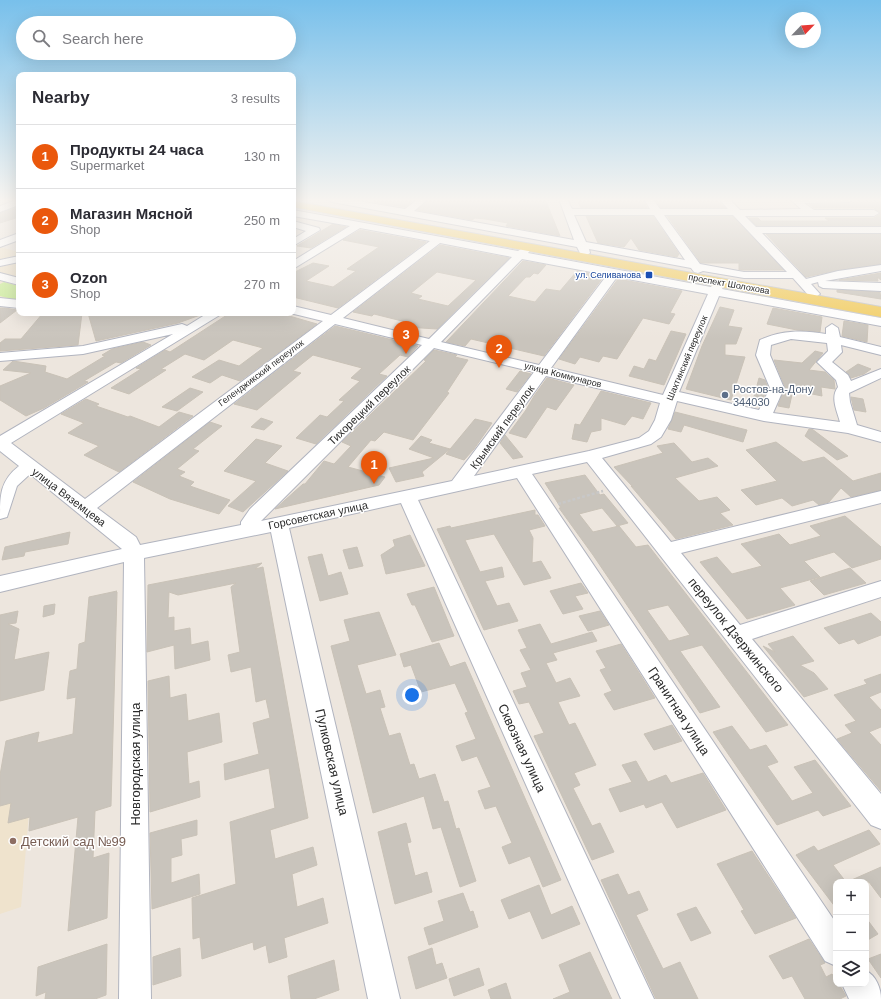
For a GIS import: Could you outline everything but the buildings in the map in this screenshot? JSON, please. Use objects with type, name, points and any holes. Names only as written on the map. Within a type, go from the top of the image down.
[{"type":"main road","name":"проспект Шолохова","points":[[498,246],[524,251],[585,253],[717,287],[881,312]]},
{"type":"main road","name":"проспект Шолохова","points":[[544,246],[698,269],[881,307]]},
{"type":"street","points":[[296,264],[326,246]]},
{"type":"street","name":"Геленджикский переулок","points":[[85,508],[431,246]]},
{"type":"street","points":[[482,246],[524,251],[615,272],[717,287],[832,313],[881,322]]},
{"type":"street","points":[[552,246],[585,253]]},
{"type":"street","points":[[582,246],[585,253]]},
{"type":"street","points":[[681,246],[698,269],[744,275],[881,287]]},
{"type":"street","points":[[767,246],[814,294]]},
{"type":"street","points":[[296,250],[314,253]]},
{"type":"street","name":"Тихорецкий переулок","points":[[250,529],[250,522],[257,513],[432,344],[524,251]]},
{"type":"street","points":[[0,263],[16,260]]},
{"type":"street","points":[[798,279],[881,268]]},
{"type":"street","name":"Крымский переулок","points":[[459,484],[615,272]]},
{"type":"street","points":[[0,276],[16,281]]},
{"type":"street","name":"Шахтинский переулок","points":[[636,445],[655,434],[663,420],[669,398],[717,287]]},
{"type":"street","points":[[0,302],[16,304]]},
{"type":"street","name":"улица Коммунаров","points":[[296,311],[432,344],[669,398],[764,416],[850,428],[881,437]]},
{"type":"street","points":[[832,313],[832,338],[835,352],[824,362],[843,378],[846,388]]},
{"type":"street","points":[[0,443],[212,316]]},
{"type":"street","points":[[0,358],[83,350],[120,343],[177,328],[189,330]]},
{"type":"street","points":[[764,416],[777,388],[763,355],[765,343],[770,339],[790,336],[832,338],[881,351]]},
{"type":"street","points":[[850,428],[842,402],[842,392],[846,388],[881,373]]},
{"type":"street","name":"улица Вяземцева","points":[[0,443],[29,467],[129,542],[134,553]]},
{"type":"street","name":"Горсоветская улица","points":[[0,584],[134,553],[279,524],[636,445]]},
{"type":"street","name":"переулок Дзержинского","points":[[591,456],[881,815]]},
{"type":"street","points":[[0,513],[7,484],[17,474],[29,467]]},
{"type":"street","name":"Гранитная улица","points":[[521,471],[833,945]]},
{"type":"street","name":"Сквозная улица","points":[[407,496],[638,999]]},
{"type":"street","points":[[667,550],[881,496]]},
{"type":"street","name":"Пулковская улица","points":[[279,524],[384,999]]},
{"type":"street","name":"Новгородская улица","points":[[134,553],[135,999]]},
{"type":"street","points":[[736,635],[881,589]]},
{"type":"street","points":[[860,987],[868,999]]},
{"type":"path","points":[[546,508],[617,487]]},
{"type":"shaded area","points":[[0,247],[16,251],[16,303],[0,300]]},
{"type":"shaded area","name":"Детский сад №99","points":[[33,765],[21,907],[0,914],[0,774]]},
{"type":"green space","points":[[4,282],[16,285],[16,300],[0,296],[0,284]]},
{"type":"place","name":"ул. Селиванова","points":[[649,275]]},
{"type":"place","name":"Ozon","points":[[406,354]]},
{"type":"place","name":"Магазин Мясной","points":[[499,368]]},
{"type":"place","name":"Ростов-на-Дону 344030","points":[[725,395]]},
{"type":"place","name":"Продукты 24 часа","points":[[374,484]]},
{"type":"place","name":"Детский сад №99","points":[[13,841]]}]
